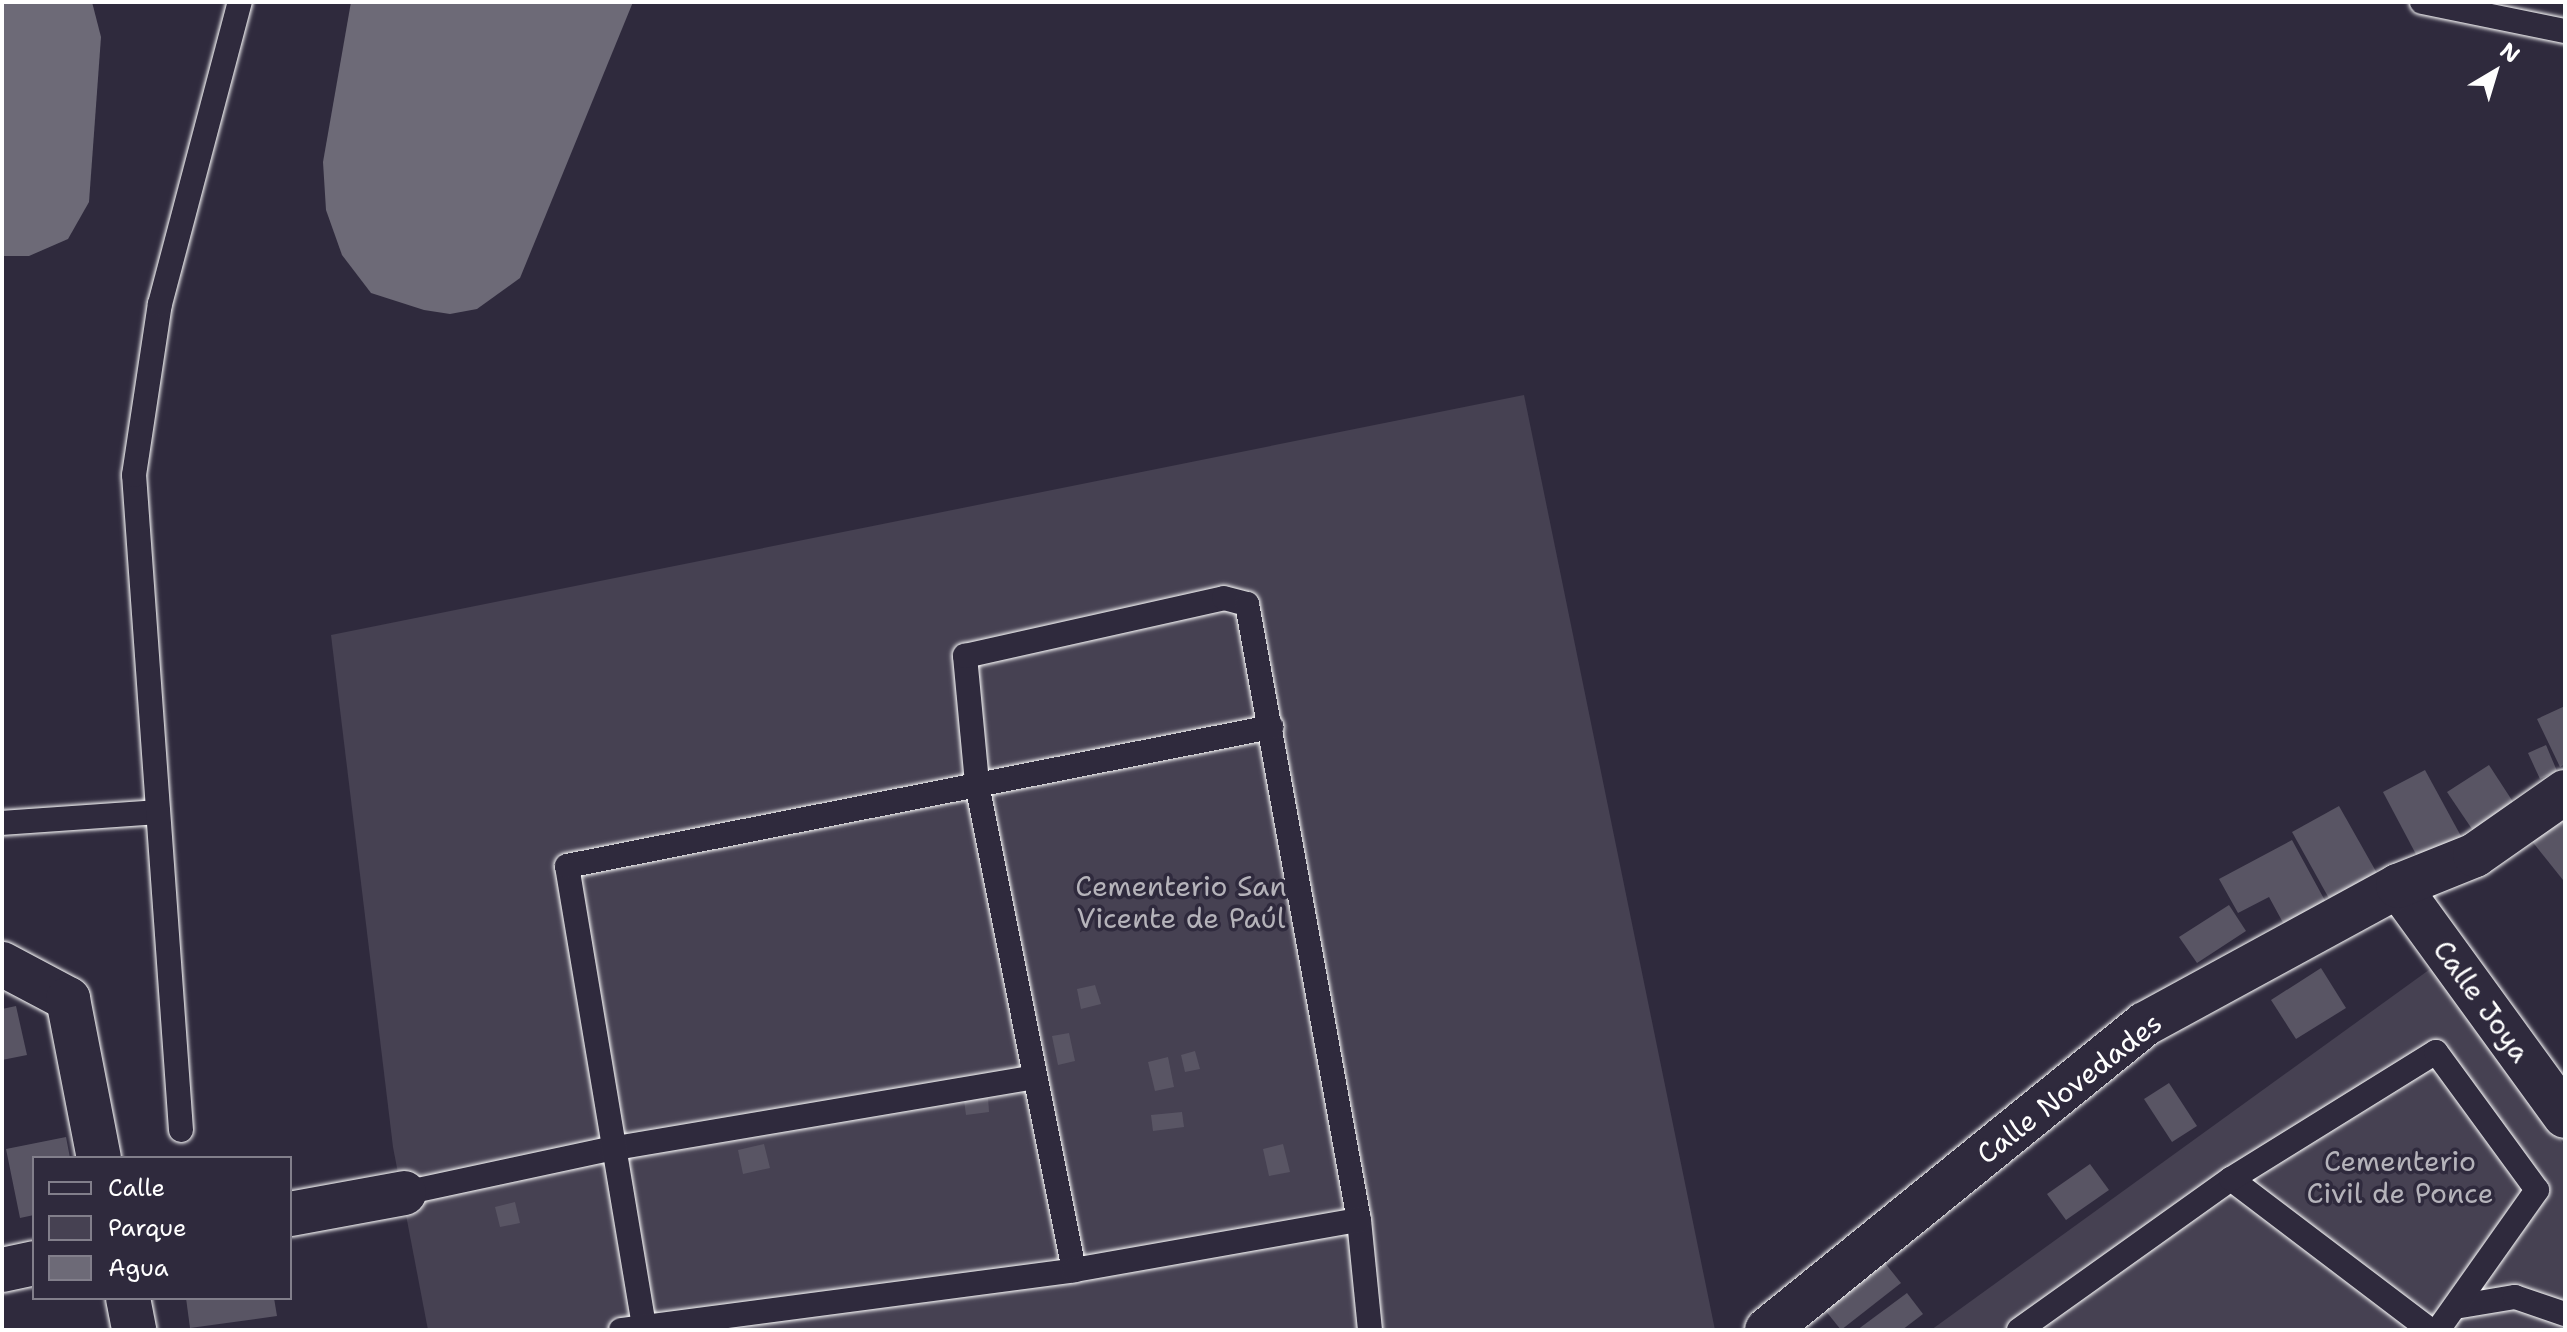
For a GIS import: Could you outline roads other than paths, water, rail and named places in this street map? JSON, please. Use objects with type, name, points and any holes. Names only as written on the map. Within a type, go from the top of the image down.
[{"type":"street","name":"Calle Novedades","points":[[1767,1330],[2145,1024],[2398,886],[2475,855],[2565,792]]},
{"type":"street","name":"Calle Joya","points":[[2398,886],[2565,1116]]},
{"type":"street","points":[[2,964],[68,999],[99,1156]]},
{"type":"street","points":[[292,1214],[404,1193]]},
{"type":"street","points":[[2,1270],[32,1263]]},
{"type":"street","points":[[128,1300],[134,1330]]},
{"type":"lane","points":[[181,1130],[134,475],[160,304],[240,2]]},
{"type":"lane","points":[[2422,2],[2565,31]]},
{"type":"lane","points":[[1074,1270],[977,783],[965,656],[1224,598],[1247,604],[1359,1220],[1370,1330]]},
{"type":"lane","points":[[1271,727],[567,866],[610,1149],[632,1328],[1074,1270],[1359,1220]]},
{"type":"lane","points":[[2,823],[158,812]]},
{"type":"lane","points":[[2019,1330],[2231,1179],[2436,1052],[2537,1190],[2438,1330]]},
{"type":"lane","points":[[404,1193],[610,1149],[1034,1077]]},
{"type":"lane","points":[[2231,1179],[2430,1330]]},
{"type":"lane","points":[[2455,1307],[2515,1297],[2565,1314]]},
{"type":"water","points":[[2,2],[92,2],[101,37],[89,202],[68,239],[29,256],[2,256]]},
{"type":"water","points":[[351,2],[633,2],[520,278],[477,309],[450,314],[424,310],[371,293],[342,255],[326,210],[323,162]]},
{"type":"park label","name":"Cementerio San Vicente de Paúl","points":[[1181,902]]},
{"type":"park label","name":"Cementerio Civil de Ponce","points":[[2400,1177]]}]
